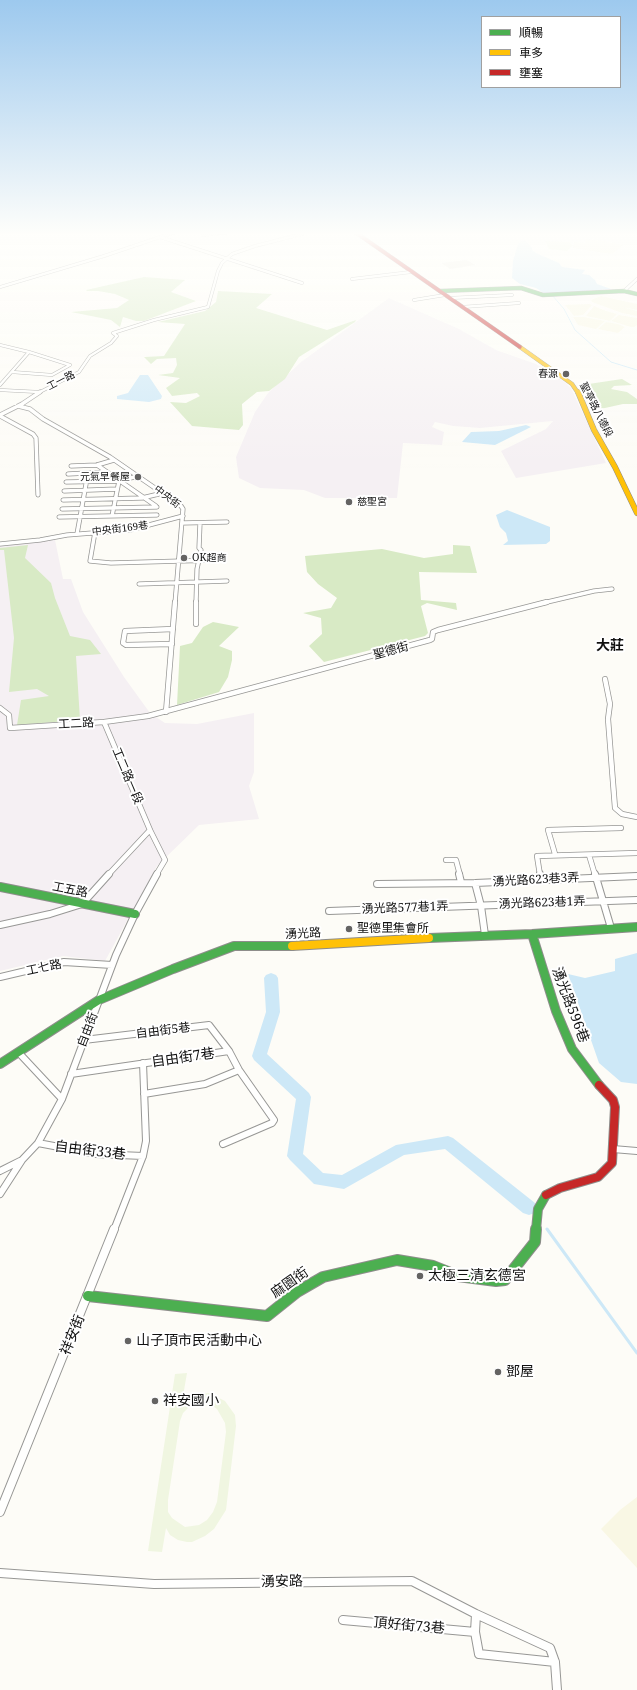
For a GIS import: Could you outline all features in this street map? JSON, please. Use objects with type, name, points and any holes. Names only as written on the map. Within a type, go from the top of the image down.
[{"type":"street","name":"工一路","points":[[0,415],[18,406],[39,392],[79,372],[90,356],[111,343],[117,336],[113,334],[154,320],[192,311]]},
{"type":"street","name":"聖亭路八德段","points":[[468,311],[572,384],[578,393],[594,430],[615,467],[637,513]]},
{"type":"street","points":[[0,346],[29,352],[70,365],[52,375],[12,372]]},
{"type":"street","points":[[0,385],[29,352]]},
{"type":"street","points":[[0,390],[39,392]]},
{"type":"street","name":"中央街","points":[[18,406],[30,409],[43,419],[114,460],[163,493],[183,509],[166,712]]},
{"type":"street","points":[[0,415],[33,434],[36,438],[38,495]]},
{"type":"street","points":[[71,466],[97,465],[114,460]]},
{"type":"street","points":[[97,465],[142,498],[157,507]]},
{"type":"street","points":[[68,474],[107,472]]},
{"type":"street","points":[[77,534],[88,473]]},
{"type":"street","points":[[66,482],[119,481],[138,476]]},
{"type":"street","points":[[112,516],[119,481]]},
{"type":"street","points":[[64,491],[117,489]]},
{"type":"street","points":[[63,500],[142,498],[163,493]]},
{"type":"street","points":[[62,509],[157,507]]},
{"type":"street","points":[[156,524],[157,507]]},
{"type":"street","points":[[59,517],[157,515]]},
{"type":"street","name":"中央街169巷","points":[[0,544],[95,532],[130,530],[182,516]]},
{"type":"street","points":[[182,523],[227,522]]},
{"type":"street","points":[[196,624],[198,561],[201,550],[199,548],[200,523]]},
{"type":"street","points":[[95,532],[90,561],[112,563],[217,560]]},
{"type":"street","points":[[139,584],[177,584],[227,581]]},
{"type":"street","name":"聖德街","points":[[166,712],[430,640],[432,639],[433,632],[438,630],[525,607],[594,591],[612,589]]},
{"type":"street","points":[[172,644],[123,643],[125,631],[173,629]]},
{"type":"street","points":[[605,679],[610,704],[608,719],[615,808],[622,814],[637,818]]},
{"type":"street","name":"工二路","points":[[0,708],[9,715],[10,728],[104,722],[166,712]]},
{"type":"street","name":"工二路一段","points":[[104,722],[150,830],[165,860]]},
{"type":"street","points":[[555,854],[548,830],[621,828]]},
{"type":"street","points":[[0,925],[50,914],[82,904],[150,830]]},
{"type":"street","points":[[541,880],[537,856],[555,854],[637,853]]},
{"type":"street","points":[[589,854],[611,928]]},
{"type":"street","name":"自由街","points":[[0,1194],[22,1160],[38,1143],[62,1099],[112,965],[135,914],[165,860]]},
{"type":"street","points":[[446,860],[456,860],[461,882]]},
{"type":"street","name":"湧光路623巷3弄","points":[[377,884],[475,883],[637,876]]},
{"type":"street","points":[[475,883],[481,906],[485,935]]},
{"type":"street","name":"工五路","points":[[0,888],[135,914]]},
{"type":"street","name":"湧光路623巷1弄","points":[[481,906],[637,900]]},
{"type":"street","name":"湧光路577巷1弄","points":[[330,911],[481,906]]},
{"type":"street","name":"湧光路","points":[[0,1064],[99,1000],[172,969],[234,946],[267,947],[485,935],[532,934],[637,926]]},
{"type":"street","name":"湧光路596巷","points":[[505,1280],[535,1242],[538,1209],[547,1194],[560,1188],[598,1177],[612,1163],[615,1107],[613,1100],[598,1084],[572,1049],[556,1011],[532,934]]},
{"type":"street","name":"工七路","points":[[0,978],[64,962],[112,965]]},
{"type":"street","name":"自由街5巷","points":[[84,1040],[209,1025],[229,1052]]},
{"type":"street","name":"自由街7巷","points":[[71,1074],[202,1054],[229,1052],[239,1070],[274,1120],[272,1123],[223,1144]]},
{"type":"street","points":[[19,1053],[62,1099]]},
{"type":"street","name":"祥安街","points":[[0,1512],[143,1156],[146,1141],[143,1063]]},
{"type":"street","points":[[144,1094],[205,1084],[239,1070]]},
{"type":"street","name":"自由街33巷","points":[[38,1143],[96,1154],[143,1156]]},
{"type":"street","points":[[612,1149],[637,1151]]},
{"type":"street","points":[[0,1171],[22,1160]]},
{"type":"street","name":"麻園街","points":[[88,1296],[267,1316],[296,1292],[323,1277],[397,1260],[433,1266],[458,1276],[496,1281],[505,1280]]},
{"type":"street","name":"湧安路","points":[[0,1573],[154,1584],[412,1581],[476,1614],[550,1648],[555,1662]]},
{"type":"street","points":[[476,1614],[475,1632],[479,1654],[555,1662],[557,1690]]},
{"type":"street","name":"頂好街73巷","points":[[343,1620],[475,1632]]},
{"type":"shaded area","points":[[371,311],[418,311],[459,329],[496,350],[536,364],[562,380],[571,388],[606,463],[516,478],[501,451],[546,429],[553,421],[480,428],[453,426],[435,422],[432,427],[444,432],[442,445],[403,443],[397,498],[325,498],[304,490],[260,488],[239,478],[236,457],[255,412],[268,393],[301,362]]},
{"type":"shaded area","points":[[570,311],[587,311],[583,315],[574,316]]},
{"type":"shaded area","points":[[590,311],[606,311],[617,314],[610,321],[586,316]]},
{"type":"shaded area","points":[[616,311],[637,311],[637,316]]},
{"type":"shaded area","points":[[619,315],[637,318],[637,325],[631,327],[611,321]]},
{"type":"shaded area","points":[[573,317],[584,317],[605,321],[596,329],[578,325]]},
{"type":"shaded area","points":[[606,322],[625,327],[618,333],[598,329]]},
{"type":"shaded area","points":[[55,540],[63,579],[71,579],[83,612],[124,677],[150,713],[165,723],[197,724],[254,713],[254,772],[249,786],[259,819],[199,825],[157,866],[105,961],[63,956],[0,971],[0,546]]},
{"type":"shaded area","points":[[637,1497],[637,1568],[601,1529],[620,1510]]},
{"type":"green space","points":[[170,311],[144,321],[136,321],[123,317],[120,327],[111,320],[71,312]]},
{"type":"green space","points":[[205,311],[265,311],[327,330],[356,320],[299,357],[285,379],[269,391],[257,392],[242,404],[243,425],[239,430],[192,426],[170,402],[186,403],[200,396],[197,393],[172,396],[166,388],[180,378],[158,375],[173,373],[177,365],[176,358],[157,359],[151,364],[144,357],[164,356],[185,324],[158,322]]},
{"type":"green space","points":[[622,379],[632,385],[614,386],[611,389],[627,392],[637,399],[637,404],[623,404],[591,409],[582,385]]},
{"type":"green space","points":[[28,545],[25,558],[51,583],[55,598],[70,636],[90,640],[101,654],[76,656],[80,720],[17,725],[21,700],[49,696],[37,689],[9,692],[14,638],[4,550],[0,550],[0,548]]},
{"type":"green space","points":[[453,545],[470,546],[477,573],[419,572],[421,600],[456,603],[457,610],[427,603],[421,606],[428,633],[425,636],[324,662],[309,646],[322,634],[321,618],[303,613],[331,608],[337,598],[318,584],[307,572],[305,556],[382,549],[424,558],[453,554]]},
{"type":"green space","points":[[213,622],[239,627],[219,646],[232,651],[232,660],[228,677],[219,692],[177,705],[180,646],[192,643],[203,627]]},
{"type":"green space","points":[[187,1373],[182,1402],[190,1395],[209,1393],[225,1401],[235,1415],[236,1426],[226,1510],[214,1529],[205,1536],[192,1542],[187,1542],[178,1540],[170,1535],[166,1528],[162,1552],[148,1551],[175,1374]],"holes":[[[202,1404],[210,1404],[217,1409],[225,1423],[226,1432],[217,1502],[213,1512],[207,1520],[199,1525],[185,1527],[172,1518],[168,1512],[168,1500],[180,1421],[183,1413],[188,1408]]]},
{"type":"water","points":[[140,375],[148,375],[162,396],[161,399],[149,402],[117,399],[117,396],[128,393]]},
{"type":"water","points":[[526,425],[531,427],[495,445],[462,442],[471,432],[499,431]]},
{"type":"water","points":[[507,510],[550,527],[550,541],[546,544],[503,545],[508,541],[506,533],[500,527],[496,515]]},
{"type":"water","points":[[637,953],[637,1084],[621,1082],[599,1063],[568,974],[585,978],[615,971],[615,959]]},
{"type":"waterway","points":[[565,311],[575,330],[611,362],[637,370]]},
{"type":"waterway","points":[[271,978],[273,1012],[259,1056],[304,1097],[295,1156],[319,1179],[344,1182],[401,1149],[448,1142],[529,1208]]},
{"type":"waterway","points":[[547,1229],[637,1353]]},
{"type":"traffic: fast","points":[[0,887],[135,914]]},
{"type":"traffic: fast","points":[[429,938],[532,934],[637,927]]},
{"type":"traffic: fast","points":[[532,934],[556,1011],[572,1049],[599,1085]]},
{"type":"traffic: fast","points":[[0,1064],[99,1000],[173,969],[234,946],[292,946]]},
{"type":"traffic: fast","points":[[88,1296],[267,1316],[297,1292],[323,1277],[397,1260],[433,1266],[458,1276],[496,1281],[505,1280],[535,1242],[538,1209],[546,1195]]},
{"type":"traffic: slow","points":[[520,347],[572,384],[578,393],[594,430],[615,467],[637,513]]},
{"type":"traffic: slow","points":[[292,946],[429,938]]},
{"type":"traffic: jam","points":[[468,311],[520,347]]},
{"type":"traffic: jam","points":[[546,1195],[560,1188],[598,1177],[612,1163],[615,1107],[613,1100],[599,1085]]},
{"type":"place","name":"春源","points":[[566,374]]},
{"type":"place","name":"元氣早餐屋","points":[[138,477]]},
{"type":"place","name":"慈聖宮","points":[[349,502]]},
{"type":"place","name":"OK超商","points":[[184,558]]},
{"type":"place","name":"聖德里集會所","points":[[349,929]]},
{"type":"place","name":"太極三清玄德宮","points":[[420,1276]]},
{"type":"place","name":"山子頂市民活動中心","points":[[128,1341]]},
{"type":"place","name":"鄧屋","points":[[498,1372]]},
{"type":"place","name":"祥安國小","points":[[155,1401]]},
{"type":"district","name":"大莊","points":[[610,646]]}]
